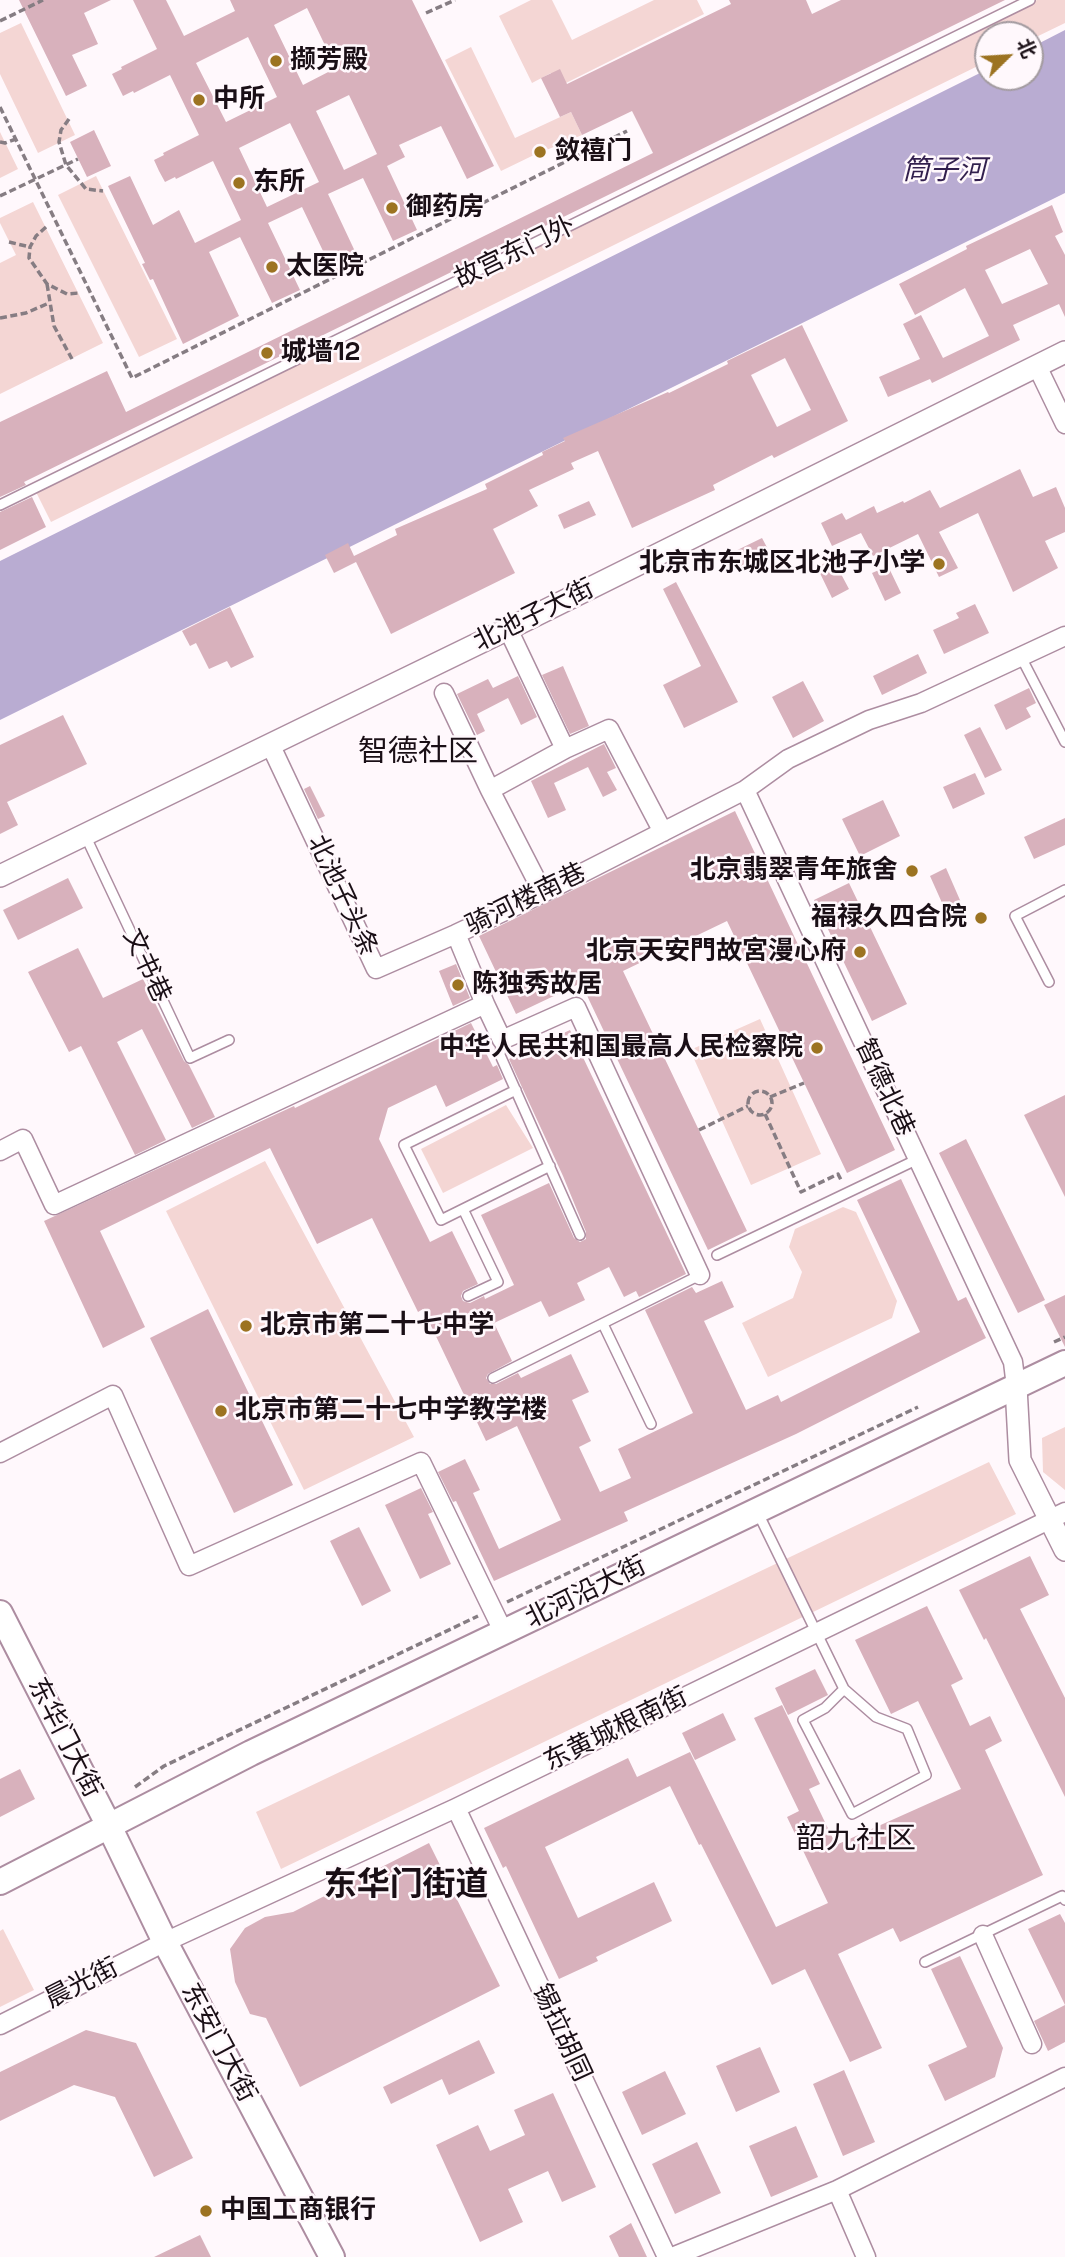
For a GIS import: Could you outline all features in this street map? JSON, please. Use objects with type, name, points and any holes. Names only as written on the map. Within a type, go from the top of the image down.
[{"type":"main road","name":"北河沿大街","points":[[0,1882],[251,1753],[1065,1363]]},
{"type":"main road","name":"东华门大街","points":[[0,1612],[109,1826]]},
{"type":"main road","name":"东安门大街","points":[[109,1826],[165,1942],[332,2257]]},
{"type":"street","name":"北池子大街","points":[[0,876],[508,629],[1065,352]]},
{"type":"street","points":[[1037,366],[1065,424]]},
{"type":"street","points":[[508,629],[565,749]]},
{"type":"street","name":"骑河楼南巷","points":[[502,1040],[456,934],[746,790],[788,760],[869,720],[921,703],[1065,636]]},
{"type":"street","points":[[444,693],[543,893]]},
{"type":"street","points":[[490,790],[565,749],[609,729],[663,832]]},
{"type":"street","name":"北池子头条","points":[[270,744],[376,969],[456,934]]},
{"type":"street","name":"智德北巷","points":[[746,790],[1013,1362],[1016,1387]]},
{"type":"street","points":[[0,1151],[23,1139],[54,1205],[485,1004]]},
{"type":"street","points":[[502,1040],[576,1007],[700,1275]]},
{"type":"street","points":[[1016,1387],[1020,1460],[1057,1515],[1065,1550]]},
{"type":"street","points":[[0,1454],[113,1395],[189,1566],[421,1462],[504,1633]]},
{"type":"street","name":"东黄城根南街","points":[[165,1942],[456,1808],[1057,1515]]},
{"type":"street","name":"锡拉胡同","points":[[456,1808],[667,2257]]},
{"type":"street","points":[[983,1935],[1032,2044]]},
{"type":"street","name":"晨光街","points":[[0,2025],[165,1942]]},
{"type":"street","points":[[672,2257],[837,2190],[1065,2077]]},
{"type":"street","points":[[837,2190],[866,2257]]},
{"type":"lane","name":"故宫东门外","points":[[0,505],[1030,0]]},
{"type":"lane","points":[[1021,657],[1065,741]]},
{"type":"lane","name":"文书巷","points":[[85,835],[190,1058],[229,1040]]},
{"type":"lane","points":[[1049,982],[1015,916],[1065,890]]},
{"type":"lane","points":[[502,1040],[500,1055],[580,1235]]},
{"type":"lane","points":[[516,1090],[404,1145],[440,1220],[550,1166]]},
{"type":"lane","points":[[717,1255],[918,1159]]},
{"type":"lane","points":[[463,1209],[498,1282],[468,1296]]},
{"type":"lane","points":[[494,1378],[700,1275]]},
{"type":"lane","points":[[603,1324],[651,1424]]},
{"type":"lane","points":[[756,1509],[844,1689],[876,1717],[907,1729],[926,1775],[852,1814],[803,1720],[825,1708],[844,1689]]},
{"type":"lane","points":[[925,1962],[1062,1896],[1065,1900]]},
{"type":"path","points":[[0,21],[43,0]]},
{"type":"path","points":[[426,13],[454,0]]},
{"type":"path","points":[[0,107],[132,379],[627,131]]},
{"type":"path","points":[[69,119],[61,130],[59,142],[66,165],[86,189],[103,191]]},
{"type":"path","points":[[0,142],[16,139]]},
{"type":"path","points":[[0,196],[78,159]]},
{"type":"path","points":[[46,227],[36,236],[30,247],[29,258],[47,284],[54,326],[72,359]]},
{"type":"path","points":[[9,242],[30,247]]},
{"type":"path","points":[[47,284],[67,294],[79,293]]},
{"type":"path","points":[[0,318],[26,313],[49,303]]},
{"type":"path","points":[[770,1097],[804,1083]]},
{"type":"path","points":[[761,1091],[770,1097],[771,1105],[765,1114],[757,1114],[748,1106],[748,1098],[754,1093],[761,1091]]},
{"type":"path","points":[[699,1130],[748,1106]]},
{"type":"path","points":[[765,1114],[801,1192],[838,1174],[846,1193]]},
{"type":"path","points":[[1044,1347],[1065,1337]]},
{"type":"path","points":[[132,1788],[164,1766],[926,1403]]},
{"type":"shaded area","points":[[531,0],[552,0],[572,40],[654,0],[697,0],[704,14],[558,87],[551,73],[532,83],[499,16]]},
{"type":"shaded area","points":[[1037,0],[1065,0],[1065,23],[1044,33],[1044,21],[994,21]]},
{"type":"shaded area","points":[[21,23],[75,135],[38,153],[0,74],[0,33]]},
{"type":"shaded area","points":[[974,31],[974,68],[51,522],[36,492]]},
{"type":"shaded area","points":[[471,47],[515,138],[571,112],[582,135],[544,151],[542,149],[501,171],[445,60]]},
{"type":"shaded area","points":[[0,132],[18,169],[0,178]]},
{"type":"shaded area","points":[[96,176],[177,339],[139,357],[58,195]]},
{"type":"shaded area","points":[[33,202],[103,343],[0,394],[0,263],[16,255],[0,218]]},
{"type":"shaded area","points":[[760,1019],[821,1154],[751,1185],[690,1050]]},
{"type":"shaded area","points":[[506,1105],[533,1148],[443,1193],[421,1149]]},
{"type":"shaded area","points":[[265,1161],[414,1437],[304,1490],[166,1211]]},
{"type":"shaded area","points":[[843,1207],[856,1212],[897,1301],[892,1318],[768,1377],[742,1323],[793,1298],[802,1272],[789,1247],[795,1229]]},
{"type":"shaded area","points":[[1065,1427],[1065,1490],[1043,1472],[1042,1438]]},
{"type":"shaded area","points":[[989,1462],[1016,1514],[281,1869],[256,1812]]},
{"type":"shaded area","points":[[3,1929],[34,1990],[0,2007],[0,1931]]},
{"type":"water","name":"筒子河","points":[[1065,30],[1065,193],[0,720],[0,561],[974,76],[974,91],[1044,91],[1044,41]]},
{"type":"building","points":[[19,0],[111,0],[84,13],[98,44],[72,55],[87,86],[66,96]]},
{"type":"building","points":[[133,0],[166,0],[184,36],[235,11],[230,0],[412,0],[494,166],[467,179],[441,126],[399,145],[405,157],[387,166],[417,230],[393,241],[363,178],[328,194],[360,262],[334,274],[302,207],[268,223],[300,290],[272,303],[240,237],[209,252],[239,316],[183,344],[153,279],[150,280],[142,264],[145,263],[108,186],[130,176],[153,225],[179,210],[195,243],[241,220],[213,161],[165,182],[159,171],[154,160],[199,135],[170,75],[123,96],[112,74],[157,49]],"holes":[[[307,8],[336,68],[303,85],[274,25]],[[248,37],[277,97],[226,122],[196,63]],[[349,95],[377,154],[344,170],[316,111]],[[290,123],[319,182],[267,207],[239,148]]]},
{"type":"building","points":[[729,0],[806,0],[812,14],[841,0],[1005,0],[24,482],[26,485],[0,497],[0,422],[107,371],[126,412],[653,153],[632,111],[582,135],[571,112],[560,117],[541,78],[560,69],[567,84],[731,4]]},
{"type":"building","points":[[94,130],[111,166],[87,177],[70,142]]},
{"type":"building","points":[[1052,205],[1063,232],[1055,236],[1065,255],[1065,317],[1059,304],[1013,325],[1020,340],[932,383],[930,379],[888,397],[879,377],[920,359],[903,324],[921,315],[943,358],[989,336],[965,288],[915,315],[899,284],[967,249],[966,246]],"holes":[[[1030,249],[1048,284],[1002,304],[985,270]]]},
{"type":"building","points":[[802,325],[848,421],[774,458],[772,455],[713,485],[715,490],[632,528],[598,451],[571,463],[574,469],[529,490],[538,506],[493,529],[515,573],[391,634],[356,562],[334,573],[325,555],[348,543],[354,556],[397,535],[395,529],[487,489],[485,484],[543,455],[542,452],[565,441],[563,438],[669,393],[728,364],[727,361]],"holes":[[[785,358],[811,410],[777,427],[751,375]]]},
{"type":"building","points":[[1020,469],[1033,497],[1056,487],[1065,508],[1065,532],[1045,541],[1058,568],[1013,592],[978,513],[939,532],[958,568],[939,577],[918,534],[873,556],[861,533],[832,546],[821,523],[842,513],[846,520],[874,506],[877,513],[930,490],[940,508]]},
{"type":"building","points":[[32,497],[46,527],[0,550],[0,512]]},
{"type":"building","points":[[589,501],[596,515],[564,529],[558,515]]},
{"type":"building","points":[[762,538],[770,553],[732,571],[725,556]]},
{"type":"building","points":[[833,559],[849,589],[832,598],[817,567]]},
{"type":"building","points":[[888,566],[901,593],[885,601],[872,573]]},
{"type":"building","points":[[676,582],[738,702],[684,728],[663,685],[701,666],[663,589]]},
{"type":"building","points":[[975,604],[989,633],[944,654],[933,630],[959,618],[956,613]]},
{"type":"building","points":[[230,607],[254,657],[231,668],[227,661],[209,669],[196,643],[190,646],[182,631]]},
{"type":"building","points":[[918,654],[927,673],[882,695],[873,676]]},
{"type":"building","points":[[563,666],[589,726],[570,734],[542,675]]},
{"type":"building","points":[[518,676],[537,717],[521,725],[508,698],[477,714],[485,731],[477,735],[457,694],[488,679],[493,688]]},
{"type":"building","points":[[803,681],[824,721],[793,738],[772,697]]},
{"type":"building","points":[[1029,688],[1036,703],[1026,708],[1031,717],[1006,730],[994,705]]},
{"type":"building","points":[[63,715],[87,764],[7,802],[18,825],[0,834],[0,745]]},
{"type":"building","points":[[980,727],[1002,770],[985,778],[964,735]]},
{"type":"building","points":[[604,744],[616,768],[607,772],[617,790],[603,797],[588,767],[554,783],[566,810],[548,818],[531,781]]},
{"type":"building","points":[[975,773],[985,794],[953,809],[943,787]]},
{"type":"building","points":[[310,786],[325,816],[318,819],[304,789]]},
{"type":"building","points":[[883,800],[900,836],[860,856],[842,819]]},
{"type":"building","name":"中华人民共和国最高人民检察院","points":[[735,811],[895,1150],[847,1173],[727,921],[623,971],[747,1231],[708,1250],[581,983],[516,1014],[479,936]]},
{"type":"building","points":[[1065,818],[1065,845],[1034,859],[1024,837]]},
{"type":"building","points":[[946,868],[963,907],[947,914],[930,876]]},
{"type":"building","points":[[68,878],[83,908],[18,940],[3,910]]},
{"type":"building","name":"北京天安門故宮漫心府","points":[[849,883],[907,1004],[872,1021],[814,900]]},
{"type":"building","points":[[78,948],[103,998],[143,979],[215,1117],[192,1128],[142,1029],[117,1042],[166,1140],[135,1155],[81,1046],[69,1052],[28,972]]},
{"type":"building","name":"陈独秀故居","points":[[456,964],[470,998],[453,1006],[439,971]]},
{"type":"building","points":[[471,1023],[493,1067],[497,1065],[503,1079],[446,1107],[436,1085],[388,1108],[379,1139],[430,1242],[452,1231],[478,1284],[463,1291],[463,1301],[470,1303],[484,1296],[485,1299],[514,1285],[481,1215],[549,1183],[574,1238],[580,1242],[586,1239],[586,1232],[563,1176],[509,1059],[570,1030],[686,1274],[639,1297],[636,1291],[624,1297],[609,1267],[577,1283],[585,1300],[549,1317],[541,1301],[494,1323],[512,1361],[488,1374],[486,1378],[490,1384],[496,1384],[518,1373],[521,1378],[571,1354],[589,1392],[572,1400],[591,1441],[579,1447],[600,1492],[631,1478],[618,1449],[693,1413],[645,1310],[692,1287],[696,1293],[722,1281],[734,1307],[704,1321],[746,1410],[778,1395],[781,1402],[920,1332],[857,1200],[901,1179],[958,1301],[966,1297],[986,1338],[796,1434],[624,1512],[628,1521],[494,1581],[456,1501],[453,1502],[438,1472],[465,1459],[480,1490],[473,1493],[499,1549],[561,1520],[517,1426],[486,1441],[423,1309],[418,1312],[372,1218],[317,1244],[270,1148],[100,1231],[145,1327],[103,1348],[44,1221],[294,1106],[295,1108]]},
{"type":"building","points":[[1065,1095],[1065,1197],[1024,1115]]},
{"type":"building","points":[[966,1139],[1045,1300],[1018,1313],[939,1153]]},
{"type":"building","points":[[1065,1295],[1065,1347],[1044,1305]]},
{"type":"building","name":"北京市第二十七中学教学楼","points":[[208,1309],[293,1485],[234,1513],[150,1338]]},
{"type":"building","points":[[421,1488],[433,1512],[428,1514],[451,1564],[420,1579],[385,1505]]},
{"type":"building","points":[[359,1527],[391,1591],[362,1606],[330,1541]]},
{"type":"building","points":[[1030,1556],[1049,1595],[1020,1609],[1065,1698],[1065,1797],[986,1638],[984,1640],[959,1590]]},
{"type":"building","points":[[927,1606],[963,1679],[951,1685],[970,1726],[990,1716],[1002,1741],[985,1750],[1043,1875],[900,1942],[893,1928],[838,1954],[882,2048],[850,2062],[805,1969],[772,1985],[670,1786],[545,1847],[578,1918],[654,1882],[672,1921],[596,1957],[598,1961],[559,1979],[506,1866],[503,1868],[484,1828],[628,1758],[637,1777],[690,1752],[776,1927],[828,1903],[787,1817],[799,1811],[754,1718],[782,1705],[820,1784],[809,1789],[836,1845],[961,1789],[918,1701],[891,1714],[855,1640]]},
{"type":"building","points":[[815,1669],[828,1695],[788,1715],[775,1688]]},
{"type":"building","points":[[723,1713],[736,1740],[695,1760],[682,1733]]},
{"type":"building","points":[[20,1769],[35,1799],[0,1817],[0,1779]]},
{"type":"building","points":[[429,1843],[500,1986],[300,2087],[266,2018],[250,2014],[235,1982],[230,1949],[245,1928],[265,1917],[293,1912]]},
{"type":"building","points":[[1060,1914],[1065,1923],[1065,2005],[1028,1929]]},
{"type":"building","points":[[960,1956],[1003,2048],[995,2077],[945,2101],[928,2065],[967,2047],[931,1969]]},
{"type":"building","points":[[1065,2005],[1065,2042],[1048,2051],[1034,2021]]},
{"type":"building","points":[[86,2030],[136,2043],[193,2158],[154,2177],[115,2097],[74,2085],[0,2121],[0,2072]]},
{"type":"building","points":[[479,2040],[495,2073],[449,2095],[442,2079],[391,2104],[383,2087]]},
{"type":"building","points":[[760,2047],[780,2092],[736,2112],[716,2066]]},
{"type":"building","points":[[844,2070],[875,2142],[843,2156],[813,2084]]},
{"type":"building","points":[[665,2071],[686,2114],[642,2135],[622,2092]]},
{"type":"building","points":[[553,2093],[596,2187],[562,2202],[548,2171],[508,2189],[523,2222],[480,2242],[436,2145],[478,2125],[490,2151],[525,2135],[514,2110]]},
{"type":"building","points":[[796,2126],[818,2177],[771,2197],[749,2146]]},
{"type":"building","points":[[697,2142],[721,2193],[675,2214],[652,2164]]},
{"type":"building","points":[[631,2223],[647,2257],[619,2257],[609,2236]]},
{"type":"building","points":[[200,2235],[211,2257],[154,2257]]},
{"type":"place","name":"撷芳殿","points":[[276,61]]},
{"type":"place","name":"中所","points":[[199,100]]},
{"type":"place","name":"敛禧门","points":[[540,152]]},
{"type":"place","name":"东所","points":[[239,183]]},
{"type":"place","name":"御药房","points":[[392,208]]},
{"type":"place","name":"太医院","points":[[272,267]]},
{"type":"place","name":"城墙12","points":[[267,353]]},
{"type":"place","name":"北京市东城区北池子小学","points":[[939,564]]},
{"type":"place","name":"北京翡翠青年旅舍","points":[[912,871]]},
{"type":"place","name":"福禄久四合院","points":[[981,918]]},
{"type":"place","name":"北京天安門故宮漫心府","points":[[860,952]]},
{"type":"place","name":"陈独秀故居","points":[[458,985]]},
{"type":"place","name":"中华人民共和国最高人民检察院","points":[[817,1048]]},
{"type":"place","name":"北京市第二十七中学","points":[[246,1326]]},
{"type":"place","name":"北京市第二十七中学教学楼","points":[[221,1411]]},
{"type":"place","name":"中国工商银行","points":[[206,2211]]},
{"type":"district","name":"智德社区","points":[[418,753]]},
{"type":"district","name":"韶九社区","points":[[856,1840]]},
{"type":"district","name":"东华门街道","points":[[406,1886]]}]
